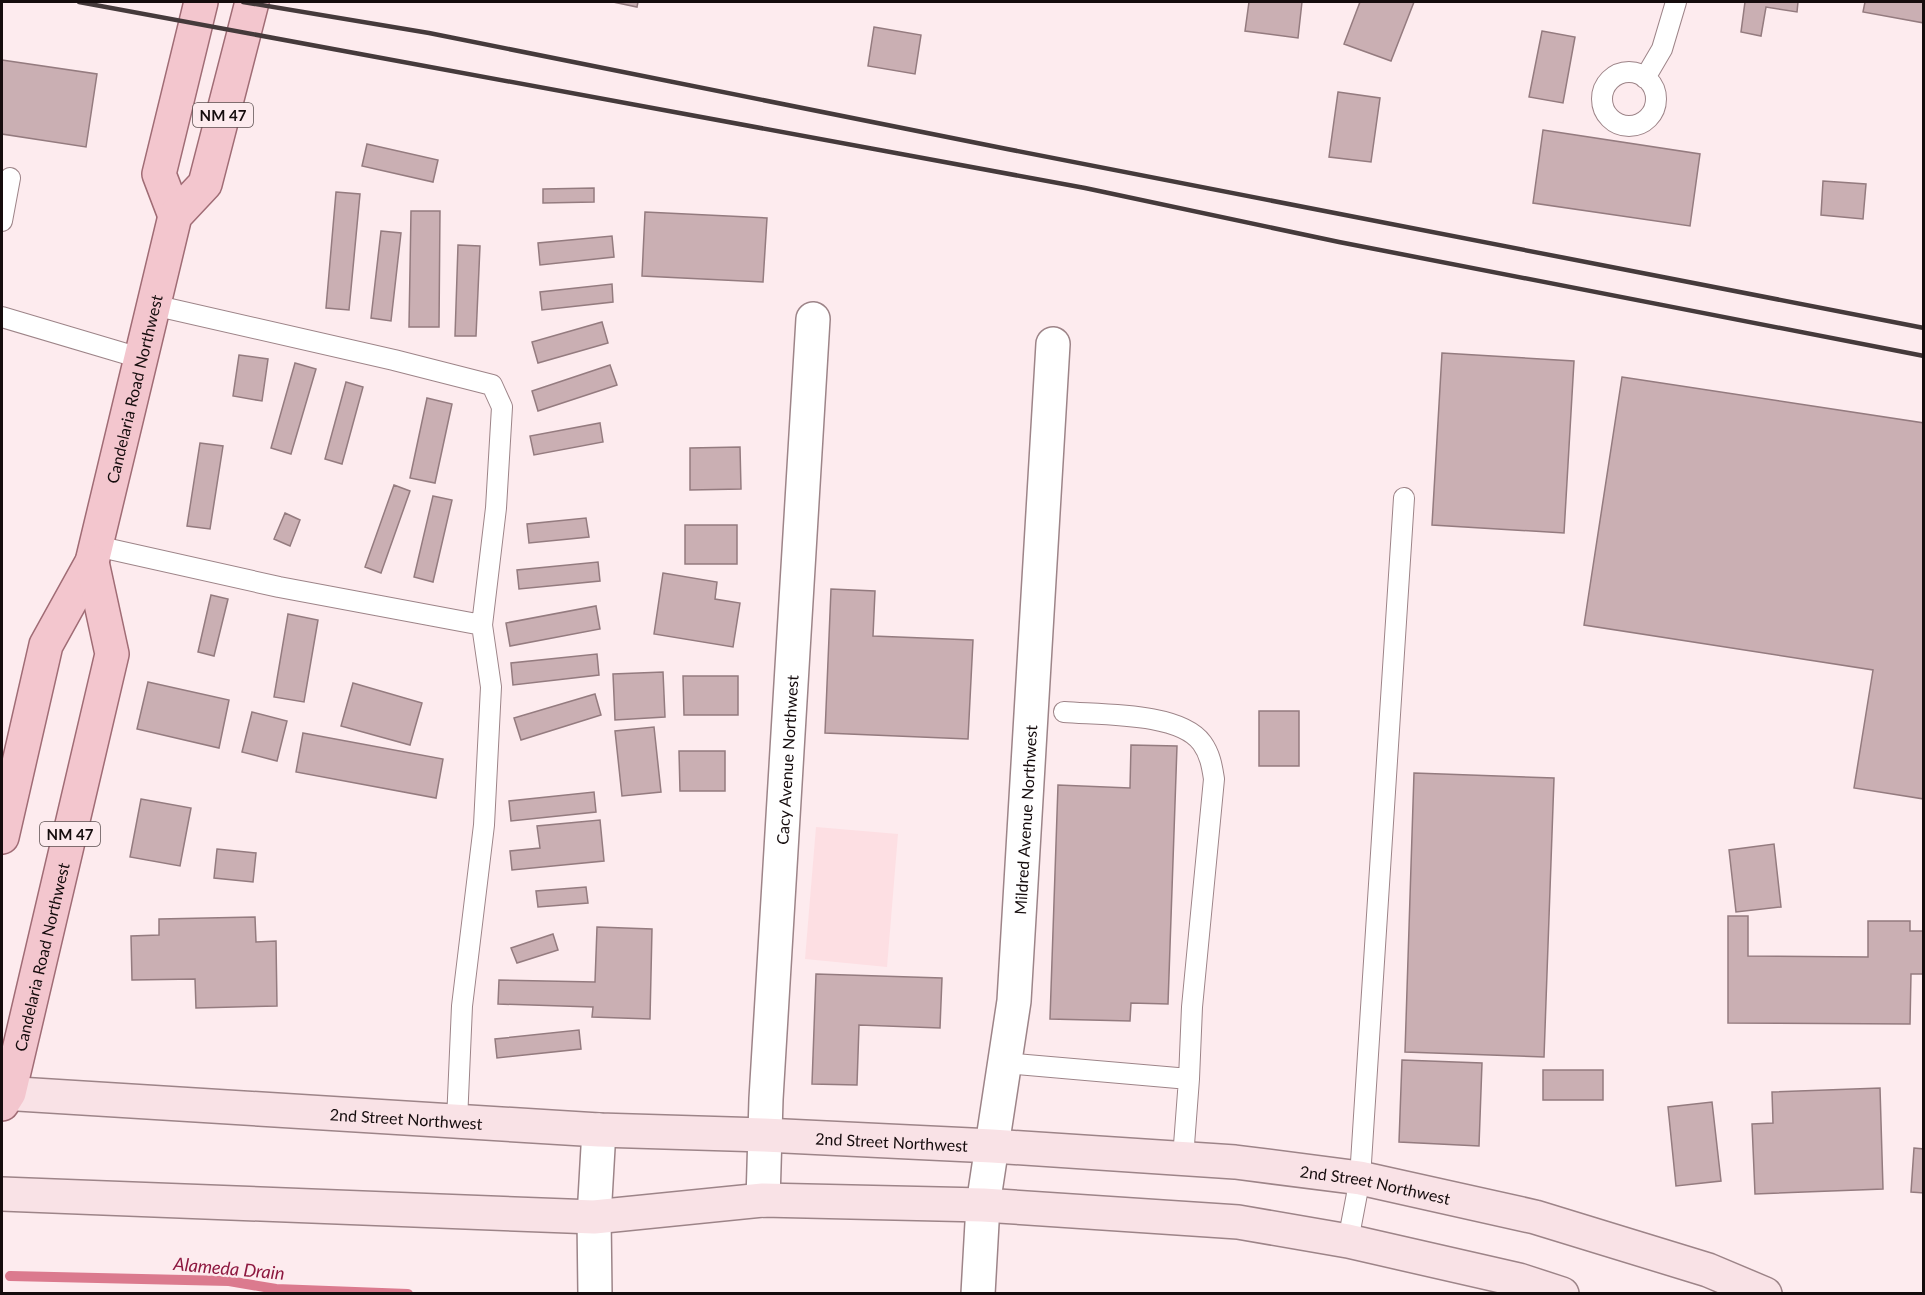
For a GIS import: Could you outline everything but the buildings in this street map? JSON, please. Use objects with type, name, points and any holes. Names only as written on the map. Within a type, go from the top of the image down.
[{"type":"main road","name":"NM 47","points":[[201,2],[159,174],[175,216],[206,184],[252,2]]},
{"type":"main road","name":"Candelaria Road Northwest","points":[[2,837],[7,787],[46,645],[94,554],[175,216]]},
{"type":"main road","name":"Candelaria Road Northwest","points":[[4,1097],[112,654],[94,554]]},
{"type":"main road","name":"2nd Street Northwest","points":[[4,1097],[598,1130],[992,1146],[1235,1162],[1360,1178],[1535,1217],[1708,1270],[1765,1293]]},
{"type":"main road","points":[[2,1194],[594,1217],[764,1200],[983,1205],[1238,1222],[1348,1241],[1519,1280],[1562,1293]]},
{"type":"street","name":"Cacy Avenue Northwest","points":[[764,1200],[764,1135],[813,319]]},
{"type":"street","name":"Mildred Avenue Northwest","points":[[978,1293],[983,1205],[1014,1001],[1053,344]]},
{"type":"street","points":[[595,1293],[594,1217],[598,1130]]},
{"type":"lane","points":[[1645,78],[1662,49],[1676,2]]},
{"type":"lane","points":[[2,221],[10,178]]},
{"type":"lane","points":[[153,305],[394,360],[492,385],[502,407],[496,508],[482,625],[491,687],[485,813],[462,1006],[457,1121]]},
{"type":"lane","points":[[2,317],[140,358]]},
{"type":"lane","points":[[1348,1241],[1360,1178],[1404,498]]},
{"type":"lane","points":[[94,554],[482,625]]},
{"type":"lane","points":[[1064,712],[1155,718],[1187,731],[1202,742],[1211,760],[1214,779],[1192,1007],[1183,1158]]},
{"type":"lane","points":[[1004,1063],[1189,1079]]},
{"type":"shaded area","points":[[816,827],[898,834],[887,967],[805,959]]},
{"type":"waterway","name":"Alameda Drain","points":[[10,1276],[229,1281],[276,1289],[408,1294]]},
{"type":"railway","points":[[79,2],[1085,188],[1339,242],[1924,356]]},
{"type":"railway","points":[[243,2],[429,33],[1007,149],[1924,328]]}]
